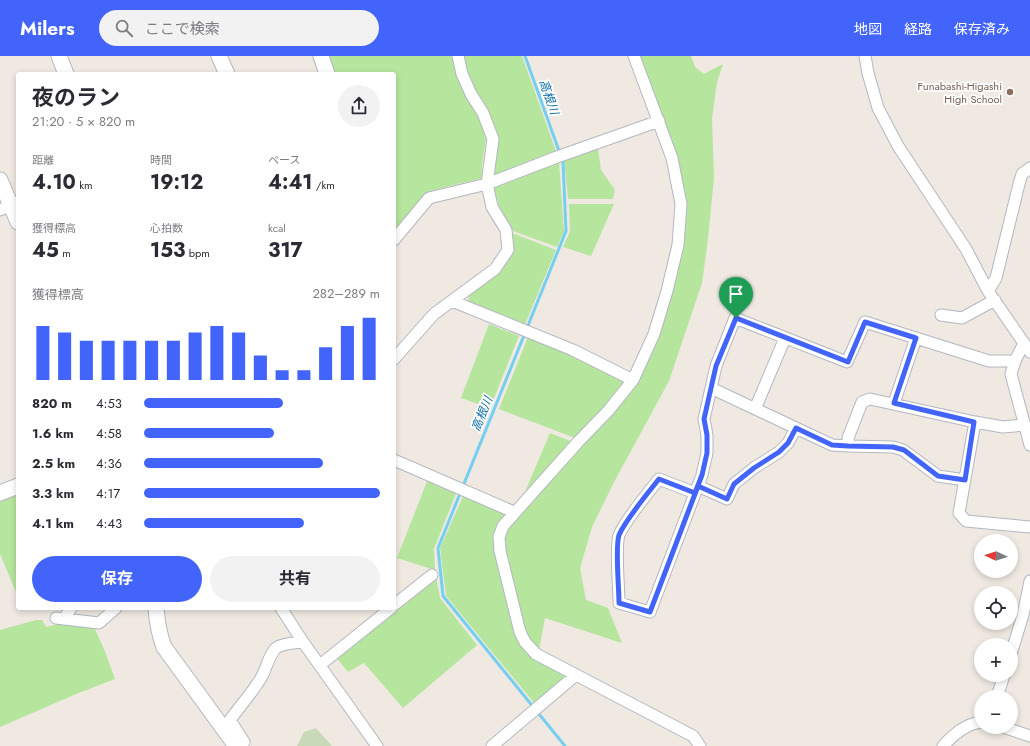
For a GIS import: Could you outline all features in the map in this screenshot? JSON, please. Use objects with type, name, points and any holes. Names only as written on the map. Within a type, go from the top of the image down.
[{"type":"street","points":[[59,56],[65,72]]},
{"type":"street","points":[[219,56],[226,72]]},
{"type":"street","points":[[321,56],[326,72]]},
{"type":"street","points":[[396,357],[434,314],[495,269],[508,250],[506,230],[492,207],[487,184],[493,139],[483,113],[471,94],[462,74],[458,56]]},
{"type":"street","points":[[634,56],[672,158],[681,204],[678,238],[667,291],[654,334],[634,380],[608,411],[502,526],[499,537],[500,551],[520,632],[525,642],[536,654],[693,736],[700,746]]},
{"type":"street","points":[[865,56],[868,73],[878,108],[884,122],[898,146],[966,249],[988,291],[1027,348],[1015,361],[1011,374],[1030,445]]},
{"type":"street","points":[[396,238],[429,198],[487,184],[659,121]]},
{"type":"street","points":[[988,291],[996,278],[1022,174],[1030,168]]},
{"type":"street","points":[[0,180],[16,218]]},
{"type":"street","points":[[941,315],[962,318],[995,300]]},
{"type":"street","points":[[452,301],[572,350],[634,380]]},
{"type":"street","points":[[796,428],[788,443],[779,452],[754,468],[734,484],[727,499],[697,489],[659,479],[627,521],[619,535],[619,603],[650,612],[697,489],[702,475],[707,453],[707,435],[704,419],[716,366],[736,318],[848,362],[865,322],[989,361],[1015,361]]},
{"type":"street","points":[[755,409],[785,338]]},
{"type":"street","points":[[894,403],[916,338]]},
{"type":"street","points":[[711,388],[832,445],[893,447],[904,450],[938,476],[965,480]]},
{"type":"street","points":[[848,446],[848,438],[862,402],[870,399],[894,403],[974,422],[1003,427],[1025,426]]},
{"type":"street","points":[[974,422],[959,513],[966,521],[1030,527]]},
{"type":"street","points":[[396,461],[514,512]]},
{"type":"street","points":[[0,493],[16,487]]},
{"type":"street","points":[[396,604],[432,575]]},
{"type":"street","points":[[1016,638],[1023,615],[1030,581]]},
{"type":"street","points":[[69,610],[60,618],[99,623],[114,610]]},
{"type":"street","points":[[156,610],[158,629],[164,647],[236,746]]},
{"type":"street","points":[[282,610],[303,642],[377,746]]},
{"type":"street","points":[[320,665],[389,610]]},
{"type":"street","points":[[239,746],[244,742],[230,720],[260,680],[266,670],[270,656],[277,647],[303,642]]},
{"type":"street","points":[[492,746],[576,674]]},
{"type":"street","points":[[943,746],[956,734],[970,724],[974,723]]},
{"type":"street","points":[[1018,732],[1030,736]]},
{"type":"green space","points":[[325,56],[454,56],[478,114],[486,139],[482,165],[483,178],[430,191],[396,233],[396,72],[331,72]]},
{"type":"green space","points":[[461,56],[522,56],[557,154],[491,176],[496,138],[473,92]]},
{"type":"green space","points":[[639,56],[691,56],[695,67],[704,74],[723,64],[717,82],[712,119],[714,178],[702,283],[669,381],[613,484],[592,527],[580,568],[586,600],[608,608],[622,643],[545,618],[539,650],[528,639],[524,629],[505,551],[504,538],[506,527],[608,415],[659,332],[685,202]]},
{"type":"green space","points":[[598,149],[601,170],[615,190],[613,199],[568,199],[564,159]]},
{"type":"green space","points":[[559,162],[564,232],[557,247],[513,231],[499,206],[493,184]]},
{"type":"green space","points":[[569,204],[614,204],[591,256],[563,247],[570,231]]},
{"type":"green space","points":[[512,233],[556,250],[524,327],[468,302],[470,293],[512,251]]},
{"type":"green space","points":[[489,324],[519,336],[490,408],[461,398]]},
{"type":"green space","points":[[528,337],[626,382],[605,408],[575,438],[499,409]]},
{"type":"green space","points":[[550,433],[573,442],[522,499]]},
{"type":"green space","points":[[428,479],[457,491],[434,549],[435,570],[397,558]]},
{"type":"green space","points":[[16,493],[16,592],[0,554],[0,501]]},
{"type":"green space","points":[[464,494],[508,513],[499,526],[515,631],[570,675],[535,704],[446,596],[440,548]]},
{"type":"green space","points":[[436,577],[440,598],[477,645],[403,708],[364,663],[348,672],[336,657]]},
{"type":"green space","points":[[36,620],[42,620],[46,627],[58,624],[94,627],[115,679],[0,727],[0,630]]},
{"type":"green space","points":[[316,728],[332,746],[297,746],[304,732]]},
{"type":"waterway","name":"高根川","points":[[525,56],[563,162],[566,231],[527,328]]},
{"type":"waterway","name":"高根川","points":[[525,333],[438,548],[443,596],[565,746]]},
{"type":"place","name":"Funabashi-Higashi High School","points":[[1010,92]]},
{"type":"route","points":[[736,318],[848,362],[865,322],[916,338],[894,403],[974,422],[965,480],[938,476],[904,450],[882,446],[832,445],[796,428],[788,443],[779,452],[754,468],[734,484],[727,499],[698,486],[650,612],[619,603],[619,535],[627,521],[659,479],[695,493],[702,475],[707,453],[707,435],[704,419],[716,366],[736,318]]}]
